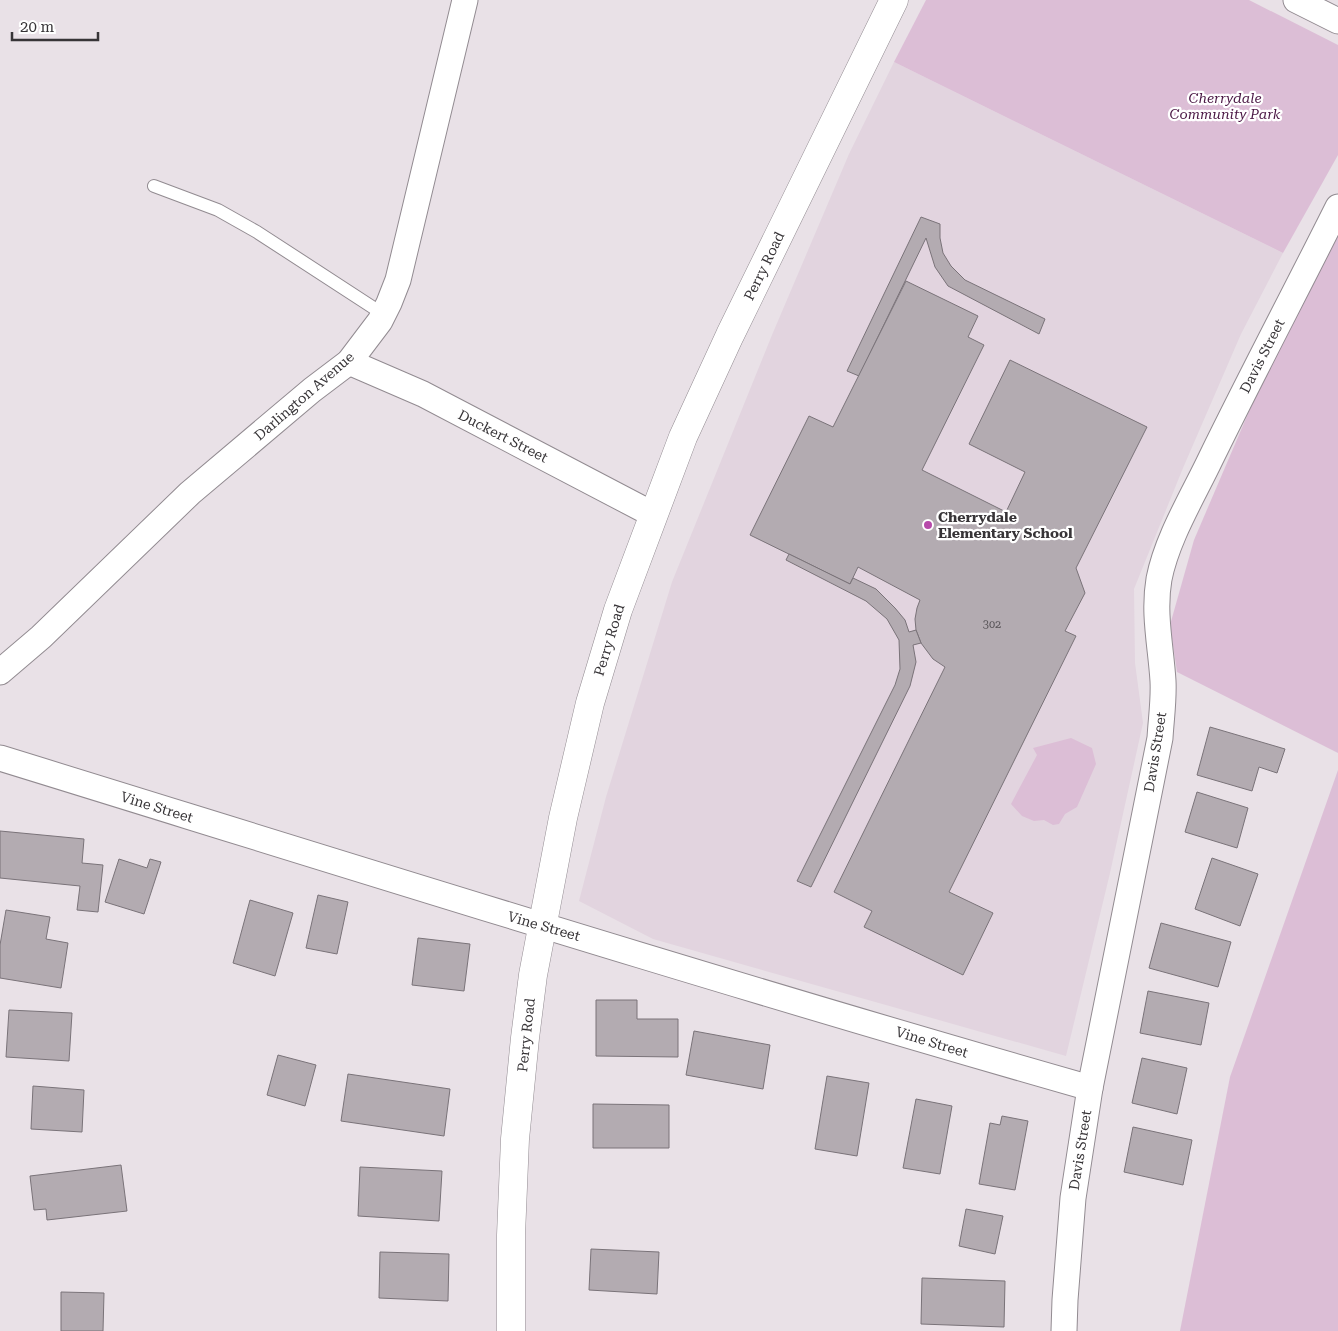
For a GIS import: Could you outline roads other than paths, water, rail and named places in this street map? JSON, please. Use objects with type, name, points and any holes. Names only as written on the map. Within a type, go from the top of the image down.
[{"type":"street","name":"Darlington Avenue","points":[[0,672],[41,637],[190,493],[312,390],[349,362],[380,321],[398,280],[465,0]]},
{"type":"street","name":"Perry Road","points":[[511,1331],[511,1235],[516,1138],[528,1011],[533,975],[563,818],[590,703],[618,610],[683,437],[730,335],[894,0]]},
{"type":"street","points":[[1296,0],[1338,21]]},
{"type":"street","name":"Davis Street","points":[[1064,1331],[1073,1198],[1090,1088],[1160,738],[1164,683],[1156,606],[1159,581],[1172,538],[1338,208]]},
{"type":"street","name":"Duckert Street","points":[[349,362],[423,394],[654,515]]},
{"type":"street","name":"Vine Street","points":[[0,758],[542,926],[1090,1088]]},
{"type":"lane","points":[[154,186],[218,210],[257,232],[383,314]]},
{"type":"place","name":"Cherrydale Elementary School","points":[[928,525]]},
{"type":"park label","name":"Cherrydale Community Park","points":[[1225,106]]}]
